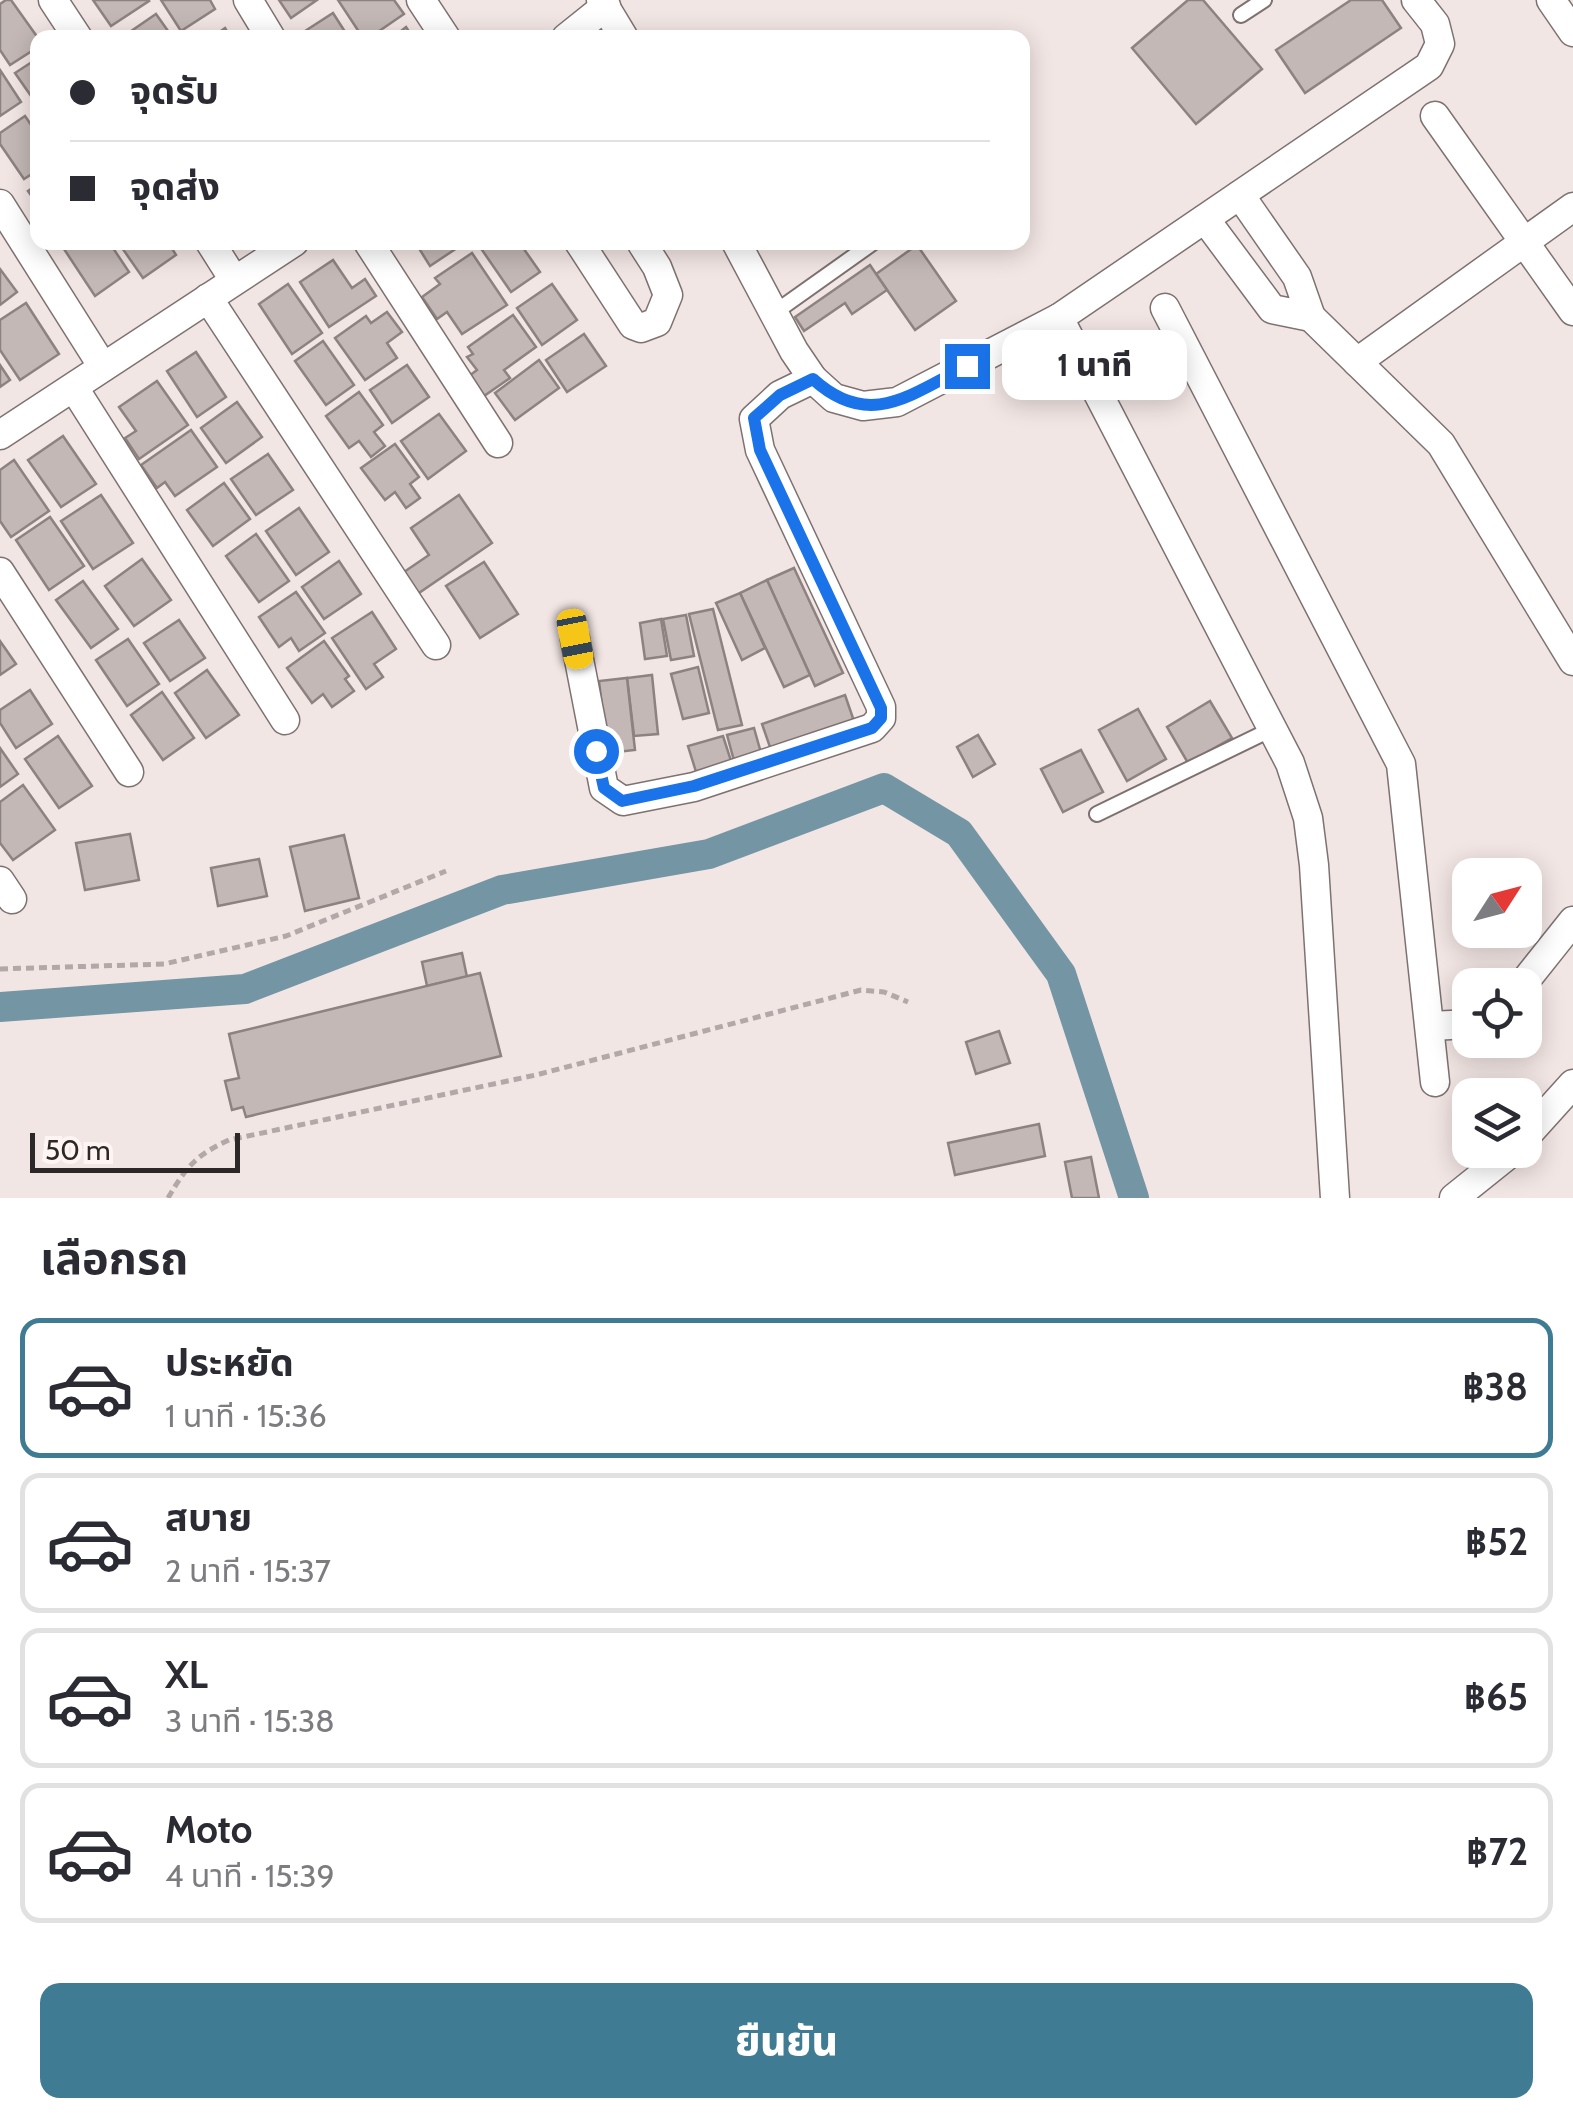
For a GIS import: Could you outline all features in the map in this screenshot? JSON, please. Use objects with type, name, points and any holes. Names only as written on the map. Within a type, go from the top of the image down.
[{"type":"street","points":[[54,0],[73,30]]},
{"type":"street","points":[[248,0],[266,30]]},
{"type":"street","points":[[421,0],[441,30]]},
{"type":"street","points":[[740,250],[813,379],[834,398],[862,406],[896,402],[1059,318],[1429,66],[1440,44],[1435,24],[1416,0]]},
{"type":"street","points":[[1551,0],[1573,32]]},
{"type":"street","points":[[574,30],[603,3],[619,30]]},
{"type":"street","points":[[1435,116],[1573,311]]},
{"type":"street","points":[[1240,195],[1297,276],[1311,317],[1441,444],[1573,660]]},
{"type":"street","points":[[0,204],[104,368]]},
{"type":"street","points":[[1357,362],[1573,207]]},
{"type":"street","points":[[1206,219],[1272,310],[1311,317]]},
{"type":"street","points":[[215,250],[234,280]]},
{"type":"street","points":[[0,435],[281,250]]},
{"type":"street","points":[[373,250],[498,442]]},
{"type":"street","points":[[584,250],[633,325],[641,328],[657,322],[668,296],[646,250]]},
{"type":"street","points":[[208,298],[436,644]]},
{"type":"street","points":[[1165,308],[1401,764],[1435,1082]]},
{"type":"street","points":[[1059,318],[1290,763],[1308,818],[1335,1198]]},
{"type":"street","points":[[575,639],[604,788],[622,801],[694,786],[872,728],[881,718],[881,708],[754,431],[754,418],[765,406],[813,379]]},
{"type":"street","points":[[74,388],[285,720]]},
{"type":"street","points":[[0,572],[129,772]]},
{"type":"street","points":[[1536,968],[1573,921]]},
{"type":"street","points":[[1431,1026],[1452,1025]]},
{"type":"street","points":[[1542,1119],[1573,1084]]},
{"type":"street","points":[[1454,1198],[1492,1168]]},
{"type":"lane","points":[[1241,15],[1264,0]]},
{"type":"lane","points":[[774,312],[863,250]]},
{"type":"lane","points":[[1097,814],[1272,730]]},
{"type":"path","points":[[0,969],[164,964],[286,936],[446,871]]},
{"type":"path","points":[[168,1198],[200,1153],[229,1140],[536,1075],[861,990],[884,992],[908,1002]]},
{"type":"building","points":[[11,0],[32,30],[30,52],[10,65],[0,50],[0,4]]},
{"type":"building","points":[[93,0],[148,0],[149,1],[111,26]]},
{"type":"building","points":[[161,0],[210,0],[215,9],[180,30]]},
{"type":"building","points":[[279,0],[317,0],[291,18]]},
{"type":"building","points":[[338,0],[394,0],[404,14],[381,30],[358,30]]},
{"type":"building","points":[[1188,0],[1203,0],[1262,69],[1196,124],[1132,48]]},
{"type":"building","points":[[1351,0],[1382,0],[1401,28],[1305,93],[1276,50]]},
{"type":"building","points":[[333,13],[344,30],[307,30]]},
{"type":"building","points":[[156,14],[167,30],[133,30]]},
{"type":"building","points":[[30,63],[30,95],[15,73]]},
{"type":"building","points":[[0,70],[21,102],[0,116]]},
{"type":"building","points":[[25,116],[30,123],[30,175],[24,179],[0,144],[0,133]]},
{"type":"building","points":[[65,250],[114,250],[129,272],[95,296]]},
{"type":"building","points":[[124,250],[173,250],[176,255],[143,278]]},
{"type":"building","points":[[420,250],[454,250],[430,266]]},
{"type":"building","points":[[482,250],[525,250],[540,272],[511,292]]},
{"type":"building","points":[[910,250],[920,250],[956,301],[915,330],[876,274]]},
{"type":"building","points":[[472,253],[507,305],[462,334],[447,312],[437,319],[422,297],[440,284],[435,278]]},
{"type":"building","points":[[333,260],[352,288],[365,279],[376,296],[329,327],[300,282]]},
{"type":"building","points":[[870,265],[887,290],[852,314],[845,303],[804,331],[795,317]]},
{"type":"building","points":[[0,269],[17,292],[0,305]]},
{"type":"building","points":[[288,284],[322,333],[292,354],[259,304]]},
{"type":"building","points":[[552,284],[577,320],[542,345],[517,308]]},
{"type":"building","points":[[26,303],[59,354],[20,380],[0,350],[0,320]]},
{"type":"building","points":[[387,312],[402,332],[387,343],[397,358],[365,380],[335,338],[366,316],[371,323]]},
{"type":"building","points":[[513,315],[536,347],[504,370],[510,378],[484,396],[469,376],[477,370],[467,357],[473,354],[468,347]]},
{"type":"building","points":[[584,334],[606,366],[567,392],[546,360]]},
{"type":"building","points":[[323,341],[354,385],[326,405],[295,361]]},
{"type":"building","points":[[196,352],[226,397],[197,417],[167,371]]},
{"type":"building","points":[[539,360],[559,388],[515,420],[495,393]]},
{"type":"building","points":[[0,365],[10,380],[0,387]]},
{"type":"building","points":[[407,365],[429,397],[392,423],[370,390]]},
{"type":"building","points":[[157,381],[188,425],[139,459],[125,438],[136,431],[119,407]]},
{"type":"building","points":[[359,392],[383,425],[374,432],[385,446],[371,457],[359,441],[349,448],[326,416]]},
{"type":"building","points":[[237,402],[262,437],[226,463],[201,428]]},
{"type":"building","points":[[439,414],[466,451],[428,479],[401,441]]},
{"type":"building","points":[[191,430],[217,467],[175,496],[165,482],[157,488],[141,465]]},
{"type":"building","points":[[63,436],[96,484],[61,507],[28,460]]},
{"type":"building","points":[[395,444],[419,477],[410,484],[420,498],[406,508],[395,492],[385,500],[361,468]]},
{"type":"building","points":[[268,454],[293,490],[256,515],[231,479]]},
{"type":"building","points":[[14,460],[49,511],[11,537],[0,521],[0,470]]},
{"type":"building","points":[[224,483],[250,519],[213,546],[187,510]]},
{"type":"building","points":[[101,495],[133,543],[93,569],[61,521]]},
{"type":"building","points":[[459,495],[492,543],[416,595],[401,574],[429,555],[411,528]]},
{"type":"building","points":[[299,508],[329,552],[296,575],[266,531]]},
{"type":"building","points":[[50,517],[84,566],[49,590],[16,540]]},
{"type":"building","points":[[256,534],[289,581],[259,602],[226,556]]},
{"type":"building","points":[[142,559],[171,600],[134,626],[105,586]]},
{"type":"building","points":[[339,561],[361,594],[324,619],[302,587]]},
{"type":"building","points":[[484,562],[518,614],[480,638],[446,586]]},
{"type":"building","points":[[794,568],[843,673],[815,686],[767,580]]},
{"type":"building","points":[[767,580],[810,675],[784,687],[740,593]]},
{"type":"building","points":[[83,581],[118,629],[91,648],[56,600]]},
{"type":"building","points":[[296,592],[325,633],[299,651],[291,638],[279,647],[259,617]]},
{"type":"building","points":[[740,593],[765,648],[742,660],[716,603]]},
{"type":"building","points":[[713,609],[742,725],[718,730],[689,614]]},
{"type":"building","points":[[372,612],[396,649],[374,664],[383,677],[366,689],[332,638]]},
{"type":"building","points":[[686,615],[694,656],[671,660],[663,619]]},
{"type":"building","points":[[661,619],[667,656],[645,659],[640,623]]},
{"type":"building","points":[[179,620],[205,658],[170,681],[144,643]]},
{"type":"building","points":[[128,639],[159,684],[127,706],[96,660]]},
{"type":"building","points":[[0,641],[16,664],[0,675]]},
{"type":"building","points":[[324,641],[349,676],[345,679],[354,691],[332,707],[323,694],[312,703],[287,668]]},
{"type":"building","points":[[698,667],[709,713],[683,719],[671,674]]},
{"type":"building","points":[[207,670],[239,715],[206,738],[175,693]]},
{"type":"building","points":[[652,675],[658,734],[634,736],[627,678]]},
{"type":"building","points":[[627,678],[635,750],[607,753],[599,681]]},
{"type":"building","points":[[30,690],[52,724],[16,748],[0,723],[0,710]]},
{"type":"building","points":[[162,692],[194,738],[163,760],[131,715]]},
{"type":"building","points":[[845,695],[855,724],[772,753],[762,724]]},
{"type":"building","points":[[1210,701],[1232,738],[1188,763],[1167,727]]},
{"type":"building","points":[[1138,709],[1166,759],[1127,781],[1099,730]]},
{"type":"building","points":[[754,728],[763,760],[736,768],[727,735]]},
{"type":"building","points":[[978,735],[995,764],[973,777],[957,747]]},
{"type":"building","points":[[58,736],[92,786],[59,808],[25,759]]},
{"type":"building","points":[[723,736],[732,764],[697,775],[688,746]]},
{"type":"building","points":[[0,748],[18,774],[0,787]]},
{"type":"building","points":[[1081,750],[1103,792],[1063,812],[1041,769]]},
{"type":"building","points":[[23,785],[55,830],[13,860],[0,843],[0,802]]},
{"type":"building","points":[[130,834],[139,880],[85,890],[76,843]]},
{"type":"building","points":[[344,835],[359,898],[305,911],[290,847]]},
{"type":"building","points":[[259,859],[267,896],[218,906],[211,868]]},
{"type":"building","points":[[462,953],[467,977],[427,986],[422,962]]},
{"type":"building","points":[[480,973],[501,1056],[246,1117],[243,1107],[232,1110],[225,1081],[239,1078],[229,1034]]},
{"type":"building","points":[[999,1031],[1010,1063],[976,1074],[966,1042]]},
{"type":"building","points":[[1039,1124],[1045,1156],[955,1175],[948,1143]]},
{"type":"building","points":[[1091,1157],[1099,1198],[1072,1198],[1065,1162]]},
{"type":"waterway","points":[[0,1007],[245,989],[502,890],[709,854],[884,788],[959,833],[1061,974],[1134,1198]]},
{"type":"route","points":[[596,751],[604,788],[622,801],[694,786],[872,728],[881,718],[881,708],[760,450],[754,418],[780,395],[813,379],[834,398],[862,406],[896,402],[967,366]]}]
